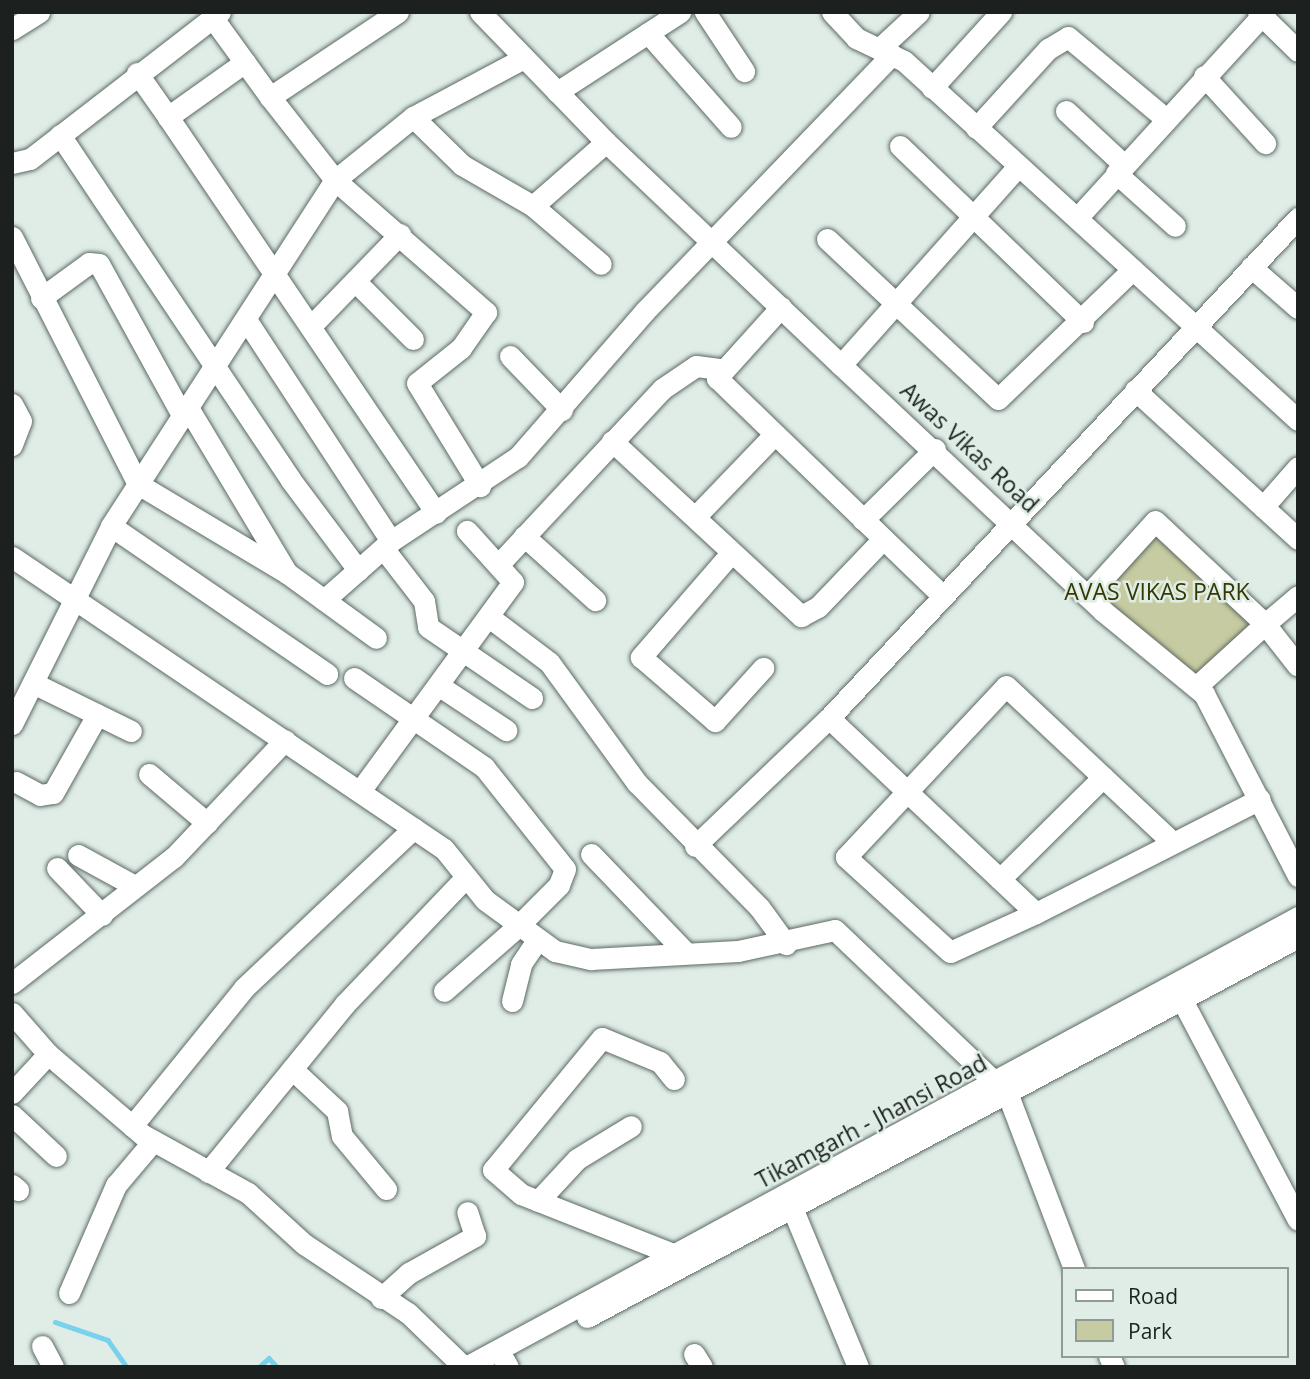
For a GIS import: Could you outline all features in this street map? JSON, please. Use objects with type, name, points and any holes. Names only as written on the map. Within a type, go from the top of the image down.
[{"type":"street","points":[[12,29],[39,12]]},
{"type":"street","points":[[270,97],[398,12]]},
{"type":"street","points":[[557,92],[680,12]]},
{"type":"street","points":[[705,12],[744,71]]},
{"type":"street","points":[[832,12],[856,38],[886,51],[932,88],[1077,218],[1192,330],[1298,420]]},
{"type":"street","points":[[324,600],[387,545],[480,486],[562,410],[919,12]]},
{"type":"street","points":[[932,88],[1000,12]]},
{"type":"street","points":[[1077,218],[1262,13],[1298,51]]},
{"type":"street","points":[[12,163],[30,159],[137,73],[216,15],[270,97],[335,180],[400,234],[486,312],[461,348],[417,383],[480,486]]},
{"type":"street","name":"Awas Vikas Road","points":[[489,15],[522,59],[606,142],[841,365],[1012,521],[1087,596],[1196,687],[1260,799],[1298,876]]},
{"type":"street","points":[[648,33],[731,127]]},
{"type":"street","points":[[976,128],[1048,49],[1069,37],[1166,119]]},
{"type":"street","points":[[12,724],[25,685],[111,526],[247,321],[275,271],[335,180],[414,117],[522,59]]},
{"type":"street","points":[[168,117],[245,62]]},
{"type":"street","points":[[137,73],[275,271],[436,513]]},
{"type":"street","points":[[1204,76],[1265,143]]},
{"type":"street","points":[[1066,111],[1175,226]]},
{"type":"street","points":[[414,117],[456,161],[533,205],[601,264]]},
{"type":"street","points":[[60,135],[217,365],[289,480],[358,570]]},
{"type":"street","points":[[533,205],[606,142]]},
{"type":"street","points":[[900,146],[1083,322]]},
{"type":"street","points":[[841,365],[1018,166]]},
{"type":"street","points":[[695,846],[829,718],[1298,218]]},
{"type":"street","points":[[311,326],[400,234]]},
{"type":"street","points":[[12,237],[138,484],[287,573],[376,638]]},
{"type":"street","points":[[827,239],[998,399],[1083,322],[1130,272]]},
{"type":"street","points":[[41,298],[89,263],[99,264],[185,411],[287,573]]},
{"type":"street","points":[[1251,267],[1298,308]]},
{"type":"street","points":[[355,281],[413,339]]},
{"type":"street","points":[[498,565],[612,441],[687,370],[719,369],[780,307]]},
{"type":"street","points":[[247,321],[424,601],[426,625],[532,698]]},
{"type":"street","points":[[510,356],[562,410]]},
{"type":"street","points":[[719,369],[723,387],[775,433],[943,596]]},
{"type":"street","points":[[1135,390],[1298,539]]},
{"type":"street","points":[[12,404],[22,421],[12,445]]},
{"type":"street","points":[[695,517],[775,433]]},
{"type":"street","points":[[612,441],[802,616],[818,607],[883,539]]},
{"type":"street","points":[[863,520],[935,449]]},
{"type":"street","points":[[1262,507],[1298,467]]},
{"type":"street","points":[[1087,596],[1155,521],[1265,624],[1298,666]]},
{"type":"street","points":[[111,526],[327,674]]},
{"type":"street","points":[[360,791],[413,716],[465,652],[513,582],[467,531]]},
{"type":"street","points":[[524,536],[595,600]]},
{"type":"street","points":[[731,552],[641,656],[715,721],[763,668]]},
{"type":"street","points":[[12,557],[73,595],[444,849],[465,878],[517,927],[571,958],[686,953],[786,944],[835,930],[1002,1090],[1073,1267]]},
{"type":"street","points":[[1196,687],[1298,596]]},
{"type":"street","points":[[489,617],[549,662],[575,706],[695,846],[759,907],[786,944]]},
{"type":"street","points":[[354,678],[484,767],[565,869],[558,885],[517,927],[444,991]]},
{"type":"street","points":[[25,685],[131,731]]},
{"type":"street","points":[[438,685],[506,730]]},
{"type":"street","points":[[1174,843],[1006,687],[846,857],[950,952],[1036,913],[1174,843],[1260,799]]},
{"type":"street","points":[[16,782],[40,795],[54,793],[97,715]]},
{"type":"street","points":[[829,718],[1036,913]]},
{"type":"street","points":[[12,983],[102,915],[133,885],[174,857],[285,740]]},
{"type":"street","points":[[149,774],[207,823]]},
{"type":"street","points":[[1000,880],[1103,777]]},
{"type":"street","points":[[132,1126],[244,988],[414,828]]},
{"type":"street","points":[[591,854],[686,953]]},
{"type":"street","points":[[78,855],[133,885]]},
{"type":"street","points":[[57,868],[102,915]]},
{"type":"street","points":[[208,1172],[378,967],[465,878]]},
{"type":"street","name":"Tikamgarh - Jhansi Road","points":[[465,1367],[650,1275],[673,1254],[1002,1090],[1298,917]]},
{"type":"street","points":[[501,1365],[650,1275],[793,1210],[1002,1090],[1183,1002],[1298,937]]},
{"type":"street","points":[[512,1001],[521,964],[538,939]]},
{"type":"street","points":[[1183,1002],[1298,1220]]},
{"type":"street","points":[[12,1013],[48,1054],[132,1126],[153,1141],[248,1193],[304,1244],[408,1313],[465,1367]]},
{"type":"street","points":[[673,1254],[538,1200],[493,1170],[602,1038],[660,1062],[674,1079]]},
{"type":"street","points":[[12,1093],[48,1054]]},
{"type":"street","points":[[292,1069],[337,1111],[341,1136],[386,1189]]},
{"type":"street","points":[[12,1115],[56,1156]]},
{"type":"street","points":[[538,1200],[577,1159],[631,1126]]},
{"type":"street","points":[[69,1293],[116,1185],[153,1141]]},
{"type":"street","points":[[793,1210],[858,1367]]},
{"type":"street","points":[[382,1298],[409,1273],[475,1236],[467,1212]]},
{"type":"street","points":[[42,1346],[53,1367]]},
{"type":"green space","name":"AVAS VIKAS PARK","points":[[1150,523],[1259,624],[1196,682],[1093,598]]},
{"type":"waterway","points":[[55,1322],[108,1340],[127,1367]]},
{"type":"waterway","points":[[259,1367],[269,1358],[277,1367]]}]
